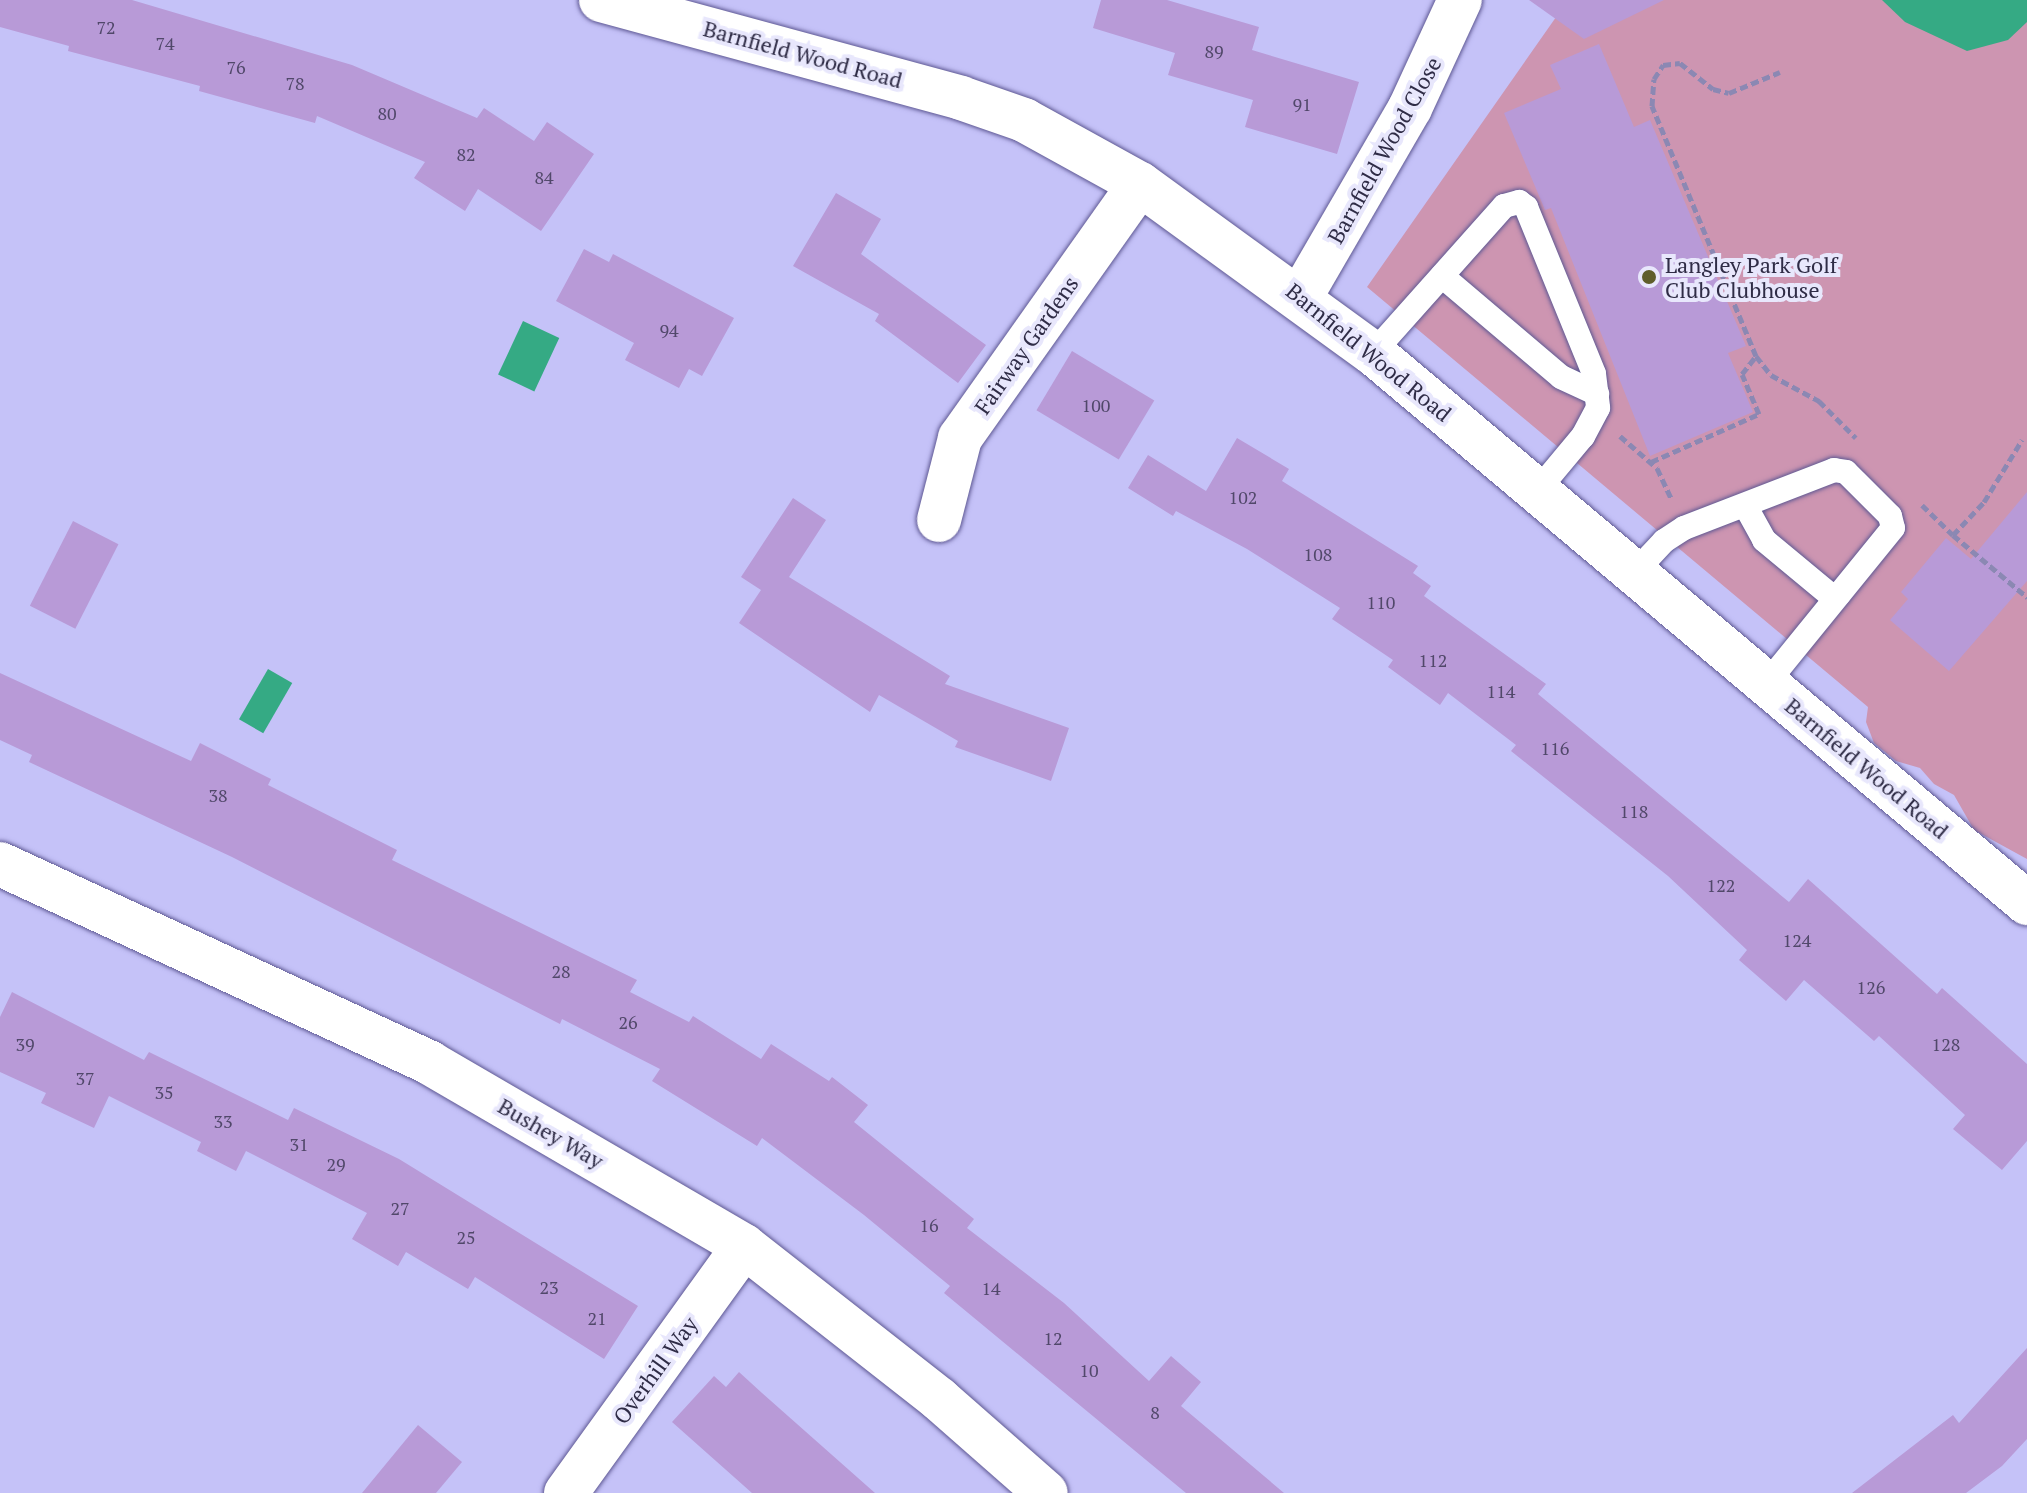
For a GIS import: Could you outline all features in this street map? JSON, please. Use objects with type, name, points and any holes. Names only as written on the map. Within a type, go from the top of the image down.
[{"type":"street","name":"Barnfield Wood Road","points":[[601,0],[961,98],[1024,120],[1140,184],[1301,296],[1373,353],[2027,903]]},
{"type":"street","name":"Barnfield Wood Close","points":[[1301,296],[1410,108],[1460,0]]},
{"type":"street","name":"Fairway Gardens","points":[[939,520],[960,438],[1140,184]]},
{"type":"street","name":"Bushey Way","points":[[0,864],[430,1063],[744,1246],[939,1399],[1046,1493]]},
{"type":"street","name":"Overhill Way","points":[[566,1493],[744,1246]]},
{"type":"lane","points":[[1373,353],[1504,206],[1519,202],[1526,207],[1596,405]]},
{"type":"lane","points":[[1442,276],[1596,405]]},
{"type":"lane","points":[[1538,490],[1596,405]]},
{"type":"lane","points":[[1635,572],[1664,541],[1684,528],[1746,507],[1834,470],[1852,477],[1890,516],[1893,528],[1767,683]]},
{"type":"lane","points":[[1746,507],[1764,540],[1829,594],[1839,594]]},
{"type":"path","points":[[1780,72],[1723,92],[1674,62],[1659,69],[1651,94],[1756,356],[1771,375],[1819,401],[1860,442]]},
{"type":"path","points":[[1651,462],[1759,414],[1742,374],[1756,356]]},
{"type":"path","points":[[1596,405],[1651,462],[1684,528]]},
{"type":"path","points":[[1953,535],[1984,502],[2022,440]]},
{"type":"path","points":[[1912,494],[1953,535],[2027,597]]},
{"type":"shaded area","points":[[1568,0],[2027,0],[2027,859],[1974,830],[1954,795],[1934,784],[1920,768],[1896,761],[1874,743],[1866,722],[1868,707],[1367,287]]},
{"type":"shaded area","points":[[1882,0],[2027,0],[2027,22],[2008,40],[1967,51],[1905,22]]},
{"type":"shaded area","points":[[523,321],[559,338],[534,391],[498,374]]},
{"type":"shaded area","points":[[268,669],[292,683],[263,733],[239,719]]},
{"type":"building","points":[[0,0],[132,0],[352,65],[477,118],[484,108],[534,141],[547,122],[594,154],[541,231],[478,189],[465,211],[414,178],[425,162],[317,116],[315,123],[199,91],[200,86],[68,51],[69,46],[0,27]]},
{"type":"building","points":[[1101,0],[1167,0],[1259,27],[1252,50],[1359,82],[1337,154],[1245,127],[1253,100],[1168,75],[1175,53],[1093,28]]},
{"type":"building","points":[[1529,0],[1664,0],[1584,39]]},
{"type":"building","name":"Langley Park Golf Club Clubhouse","points":[[1599,44],[1634,127],[1650,120],[1746,346],[1728,353],[1753,412],[1650,456],[1551,208],[1545,210],[1504,113],[1561,89],[1550,65]]},
{"type":"building","points":[[836,193],[881,219],[861,254],[986,345],[958,383],[875,321],[879,314],[793,266]]},
{"type":"building","points":[[584,249],[609,262],[613,254],[734,318],[702,376],[689,369],[679,388],[625,360],[634,343],[556,301]]},
{"type":"building","points":[[1072,351],[1154,400],[1119,460],[1036,410]]},
{"type":"building","points":[[1237,438],[1289,469],[1282,481],[1418,566],[1413,573],[1431,586],[1424,596],[1546,684],[1538,694],[1789,902],[1808,879],[1937,994],[1942,988],[2027,1064],[2027,1141],[2002,1170],[1953,1129],[1965,1115],[1879,1036],[1874,1041],[1804,980],[1786,1001],[1739,960],[1747,950],[1668,876],[1511,751],[1516,745],[1448,693],[1440,705],[1388,667],[1393,660],[1332,619],[1340,608],[1247,549],[1176,511],[1173,516],[1128,488],[1148,455],[1206,491]]},
{"type":"building","points":[[2027,492],[2027,581],[1949,671],[1890,620],[1908,599],[1901,592],[1946,538],[1971,559]]},
{"type":"building","points":[[793,498],[826,520],[789,577],[950,676],[945,684],[1069,728],[1051,781],[955,747],[958,741],[879,695],[870,712],[739,623],[761,590],[741,577]]},
{"type":"building","points":[[73,521],[118,544],[75,629],[30,606]]},
{"type":"building","points":[[0,673],[191,761],[200,743],[271,779],[268,785],[397,850],[392,860],[637,980],[630,992],[689,1022],[693,1016],[761,1059],[771,1044],[829,1081],[832,1077],[868,1105],[854,1122],[974,1219],[967,1228],[1064,1303],[1149,1381],[1171,1356],[1201,1382],[1181,1406],[1284,1493],[1186,1493],[944,1293],[950,1286],[864,1215],[762,1138],[757,1146],[652,1081],[660,1069],[562,1019],[560,1024],[232,857],[29,762],[32,755],[0,740]]},
{"type":"building","points":[[12,992],[144,1060],[149,1052],[288,1120],[294,1108],[399,1159],[638,1306],[604,1359],[475,1277],[468,1289],[406,1252],[398,1266],[352,1239],[367,1213],[246,1151],[236,1171],[197,1151],[201,1142],[109,1096],[94,1128],[41,1103],[46,1093],[0,1072],[0,1017]]},
{"type":"building","points":[[2027,1348],[2027,1439],[2002,1466],[1966,1493],[1852,1493],[1953,1415],[1959,1423]]},
{"type":"building","points":[[739,1372],[875,1493],[752,1493],[672,1422],[714,1376],[726,1387]]},
{"type":"building","points":[[418,1425],[462,1462],[436,1493],[362,1493]]},
{"type":"place","name":"Langley Park Golf Club Clubhouse","points":[[1649,277]]}]
